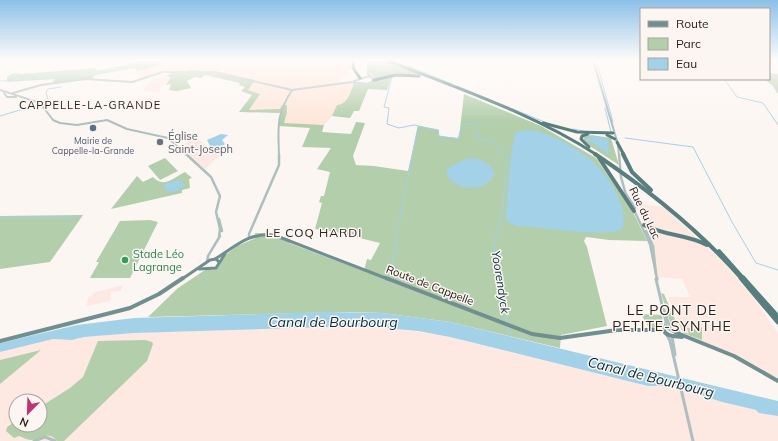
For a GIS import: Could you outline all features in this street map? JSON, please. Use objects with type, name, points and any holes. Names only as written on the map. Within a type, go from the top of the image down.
[{"type":"highway","points":[[433,81],[448,86]]},
{"type":"highway","points":[[435,81],[528,118],[577,143],[618,169],[659,200],[700,235],[738,274],[778,322]]},
{"type":"highway","points":[[439,81],[564,130],[605,134],[615,138],[632,172],[714,246],[778,317]]},
{"type":"highway","points":[[531,118],[599,154]]},
{"type":"highway","points":[[615,138],[606,135],[588,134],[582,136],[582,142],[652,191]]},
{"type":"highway","points":[[577,143],[602,162],[634,211]]},
{"type":"highway","points":[[640,221],[652,228],[684,233],[688,232],[689,228],[686,224],[659,200]]},
{"type":"highway","points":[[644,225],[656,230]]},
{"type":"highway","points":[[647,232],[650,230],[656,230],[681,234],[699,240],[738,274]]},
{"type":"main road","name":"Route de Cappelle","points":[[251,238],[267,235],[293,242],[525,332],[544,337],[562,338],[614,330],[637,329]]},
{"type":"main road","points":[[0,341],[122,311],[152,298],[181,278],[214,259],[234,244],[251,238]]},
{"type":"main road","points":[[181,278],[194,271],[215,268],[233,247],[251,238]]},
{"type":"main road","points":[[214,259],[219,262]]},
{"type":"main road","points":[[207,262],[207,268]]},
{"type":"main road","points":[[664,327],[666,334]]},
{"type":"main road","points":[[637,329],[658,330],[664,327],[672,329],[722,350],[778,381]]},
{"type":"main road","points":[[637,329],[689,339],[722,350]]},
{"type":"main road","points":[[672,329],[673,336]]},
{"type":"street","points":[[6,95],[41,85],[74,81]]},
{"type":"street","points":[[110,81],[132,82],[136,81]]},
{"type":"street","points":[[250,81],[293,89],[302,89],[361,82],[369,84],[373,81]]},
{"type":"street","points":[[342,84],[354,81]]},
{"type":"street","points":[[600,81],[621,163],[620,175]]},
{"type":"street","points":[[251,238],[253,228],[280,164],[278,121],[282,106],[293,89]]},
{"type":"street","points":[[1,91],[41,103],[52,119],[61,123],[77,125],[107,120],[128,130],[166,137],[210,175],[220,195],[216,212],[220,229],[219,237],[207,262]]},
{"type":"street","points":[[1,91],[10,97],[24,98]]},
{"type":"street","points":[[10,97],[13,94]]},
{"type":"street","points":[[611,123],[615,138]]},
{"type":"street","name":"Rue du Lac","points":[[620,175],[623,190],[640,221]]},
{"type":"street","name":"Rue du Lac","points":[[620,175],[625,190],[650,244],[666,323],[664,327]]},
{"type":"street","points":[[640,221],[644,225]]},
{"type":"street","name":"Rue du Lac","points":[[644,225],[653,248],[657,280]]},
{"type":"street","points":[[211,251],[210,256],[214,259]]},
{"type":"street","name":"Rue du Lac","points":[[661,298],[672,329]]},
{"type":"street","points":[[666,334],[670,340],[693,441]]},
{"type":"street","points":[[673,336],[676,368]]},
{"type":"street","points":[[34,441],[46,437],[55,441]]},
{"type":"shaded area","points":[[150,81],[169,81],[166,85],[161,86],[159,92],[145,91],[144,88]]},
{"type":"shaded area","points":[[255,81],[341,81],[338,83],[340,85],[354,83],[347,101],[342,105],[337,105],[333,115],[324,125],[283,123],[288,109],[248,110],[260,94],[248,90]]},
{"type":"shaded area","points":[[197,138],[219,156],[205,169],[190,155],[188,152],[190,151],[180,146]]},
{"type":"shaded area","points":[[640,204],[664,207],[727,266],[754,298],[778,333],[778,378],[726,351],[683,333],[668,297],[690,297],[682,279],[657,277],[653,243],[635,206]]},
{"type":"shaded area","points":[[122,286],[121,291],[111,292],[110,301],[87,306],[88,297],[92,296],[93,293]]},
{"type":"shaded area","points":[[340,326],[392,328],[445,336],[648,386],[673,385],[691,390],[722,402],[778,416],[778,441],[0,441],[0,352],[53,339],[72,340],[85,337],[134,333]]},
{"type":"green space","points":[[7,81],[30,81],[7,82]]},
{"type":"green space","points":[[54,81],[76,81],[52,83]]},
{"type":"green space","points":[[169,81],[188,81],[191,88],[177,91],[169,90],[171,84],[166,85]]},
{"type":"green space","points":[[229,81],[255,81],[248,90],[260,94],[249,110],[280,109],[282,105],[287,105],[284,123],[324,125],[322,132],[351,134],[356,122],[365,123],[353,156],[356,165],[408,171],[418,126],[439,130],[439,136],[459,138],[464,94],[541,126],[596,158],[633,212],[647,241],[609,240],[586,237],[584,241],[587,247],[607,326],[561,335],[560,348],[450,322],[382,313],[345,312],[148,317],[178,288],[205,270],[216,269],[227,254],[237,246],[256,238],[255,233],[269,233],[290,239],[289,243],[364,271],[367,259],[371,260],[380,243],[335,232],[315,229],[322,203],[319,202],[321,196],[324,196],[330,172],[317,169],[331,148],[302,147],[310,128],[279,126],[281,113],[239,112],[252,95],[241,91],[245,87],[239,85],[240,83]]},
{"type":"green space","points":[[374,81],[390,81],[387,90],[368,89],[359,111],[354,111],[350,118],[332,116],[337,105],[344,103],[348,97],[354,83],[369,85]]},
{"type":"green space","points":[[766,81],[778,81],[778,94],[772,85]]},
{"type":"green space","points":[[591,135],[611,138],[619,165],[585,143],[583,137]]},
{"type":"green space","points":[[165,158],[178,171],[160,180],[148,166]]},
{"type":"green space","points":[[185,172],[192,178],[189,179],[190,188],[182,190],[182,193],[111,209],[137,176],[143,182],[153,177],[157,180],[165,182]]},
{"type":"green space","points":[[83,215],[50,262],[0,269],[0,216]]},
{"type":"green space","name":"Stade Léo Lagrange","points":[[150,220],[158,222],[130,278],[90,278],[99,262],[96,262],[120,221]]},
{"type":"green space","points":[[661,293],[664,294],[681,333],[671,325]]},
{"type":"green space","points":[[641,314],[662,315],[663,324],[657,329],[649,328]]},
{"type":"green space","points":[[678,321],[684,332],[689,334],[687,328],[699,329],[702,327],[702,340],[683,333]]},
{"type":"green space","points":[[145,340],[152,342],[153,344],[147,361],[64,441],[57,441],[51,436],[44,436],[35,440],[26,439],[19,436],[14,438],[8,433],[48,433],[48,402],[70,388],[83,377],[98,341]]},
{"type":"green space","points":[[41,350],[0,384],[0,360]]},
{"type":"water","points":[[524,130],[541,133],[568,144],[591,160],[604,173],[620,201],[624,221],[622,229],[614,231],[587,232],[517,226],[507,222],[506,212],[511,155],[515,133]]},
{"type":"water","points":[[221,134],[228,135],[222,140],[225,144],[219,148],[211,148],[207,140]]},
{"type":"water","points":[[593,136],[608,139],[608,154],[590,141],[587,143],[584,140]]},
{"type":"water","points":[[468,158],[481,160],[487,163],[495,173],[491,180],[479,187],[471,188],[456,184],[450,179],[446,173],[448,168]]},
{"type":"water","points":[[180,180],[185,185],[177,191],[168,192],[163,184]]},
{"type":"water","name":"Canal de Bourbourg","points":[[325,312],[382,313],[450,322],[778,401],[778,416],[759,413],[756,410],[722,402],[674,386],[648,386],[450,337],[418,331],[364,326],[134,333],[84,337],[72,340],[53,339],[0,352],[0,343],[77,325],[134,318]]},
{"type":"waterway","points":[[0,81],[5,81]]},
{"type":"waterway","name":"Yoorendyck","points":[[391,81],[384,107],[389,108],[387,124],[399,128],[414,125],[438,130],[439,136],[458,139],[462,125],[475,123],[481,127],[476,137],[493,142],[507,158],[502,216]]},
{"type":"waterway","points":[[444,81],[452,84]]},
{"type":"waterway","points":[[602,81],[613,122]]},
{"type":"waterway","points":[[725,81],[737,97],[763,103],[778,125]]},
{"type":"waterway","points":[[457,86],[547,123]]},
{"type":"waterway","points":[[45,104],[48,100],[46,92],[48,89],[61,87]]},
{"type":"waterway","points":[[0,116],[40,104]]},
{"type":"waterway","points":[[605,108],[611,132]]},
{"type":"waterway","points":[[409,171],[418,127]]},
{"type":"waterway","points":[[573,129],[584,131]]},
{"type":"waterway","points":[[625,138],[693,147],[732,222],[756,263],[778,270]]},
{"type":"waterway","points":[[407,181],[409,172]]},
{"type":"waterway","points":[[399,226],[406,184]]},
{"type":"waterway","points":[[0,217],[79,217]]},
{"type":"waterway","name":"Yoorendyck","points":[[500,279],[494,244],[501,218]]},
{"type":"waterway","points":[[390,277],[398,231]]},
{"type":"waterway","name":"Yoorendyck","points":[[500,278],[507,323]]},
{"type":"waterway","name":"Yoorendyck","points":[[508,327],[509,336]]},
{"type":"place","name":"Mairie de Cappelle-la-Grande","points":[[93,128]]},
{"type":"place","name":"Église Saint-Joseph","points":[[160,142]]},
{"type":"place","name":"Stade Léo Lagrange","points":[[125,260]]},
{"type":"district","name":"CAPPELLE-LA-GRANDE","points":[[90,105]]},
{"type":"district","name":"LE COQ HARDI","points":[[314,232]]},
{"type":"district","name":"LE PONT DE PETITE-SYNTHE","points":[[672,318]]}]
